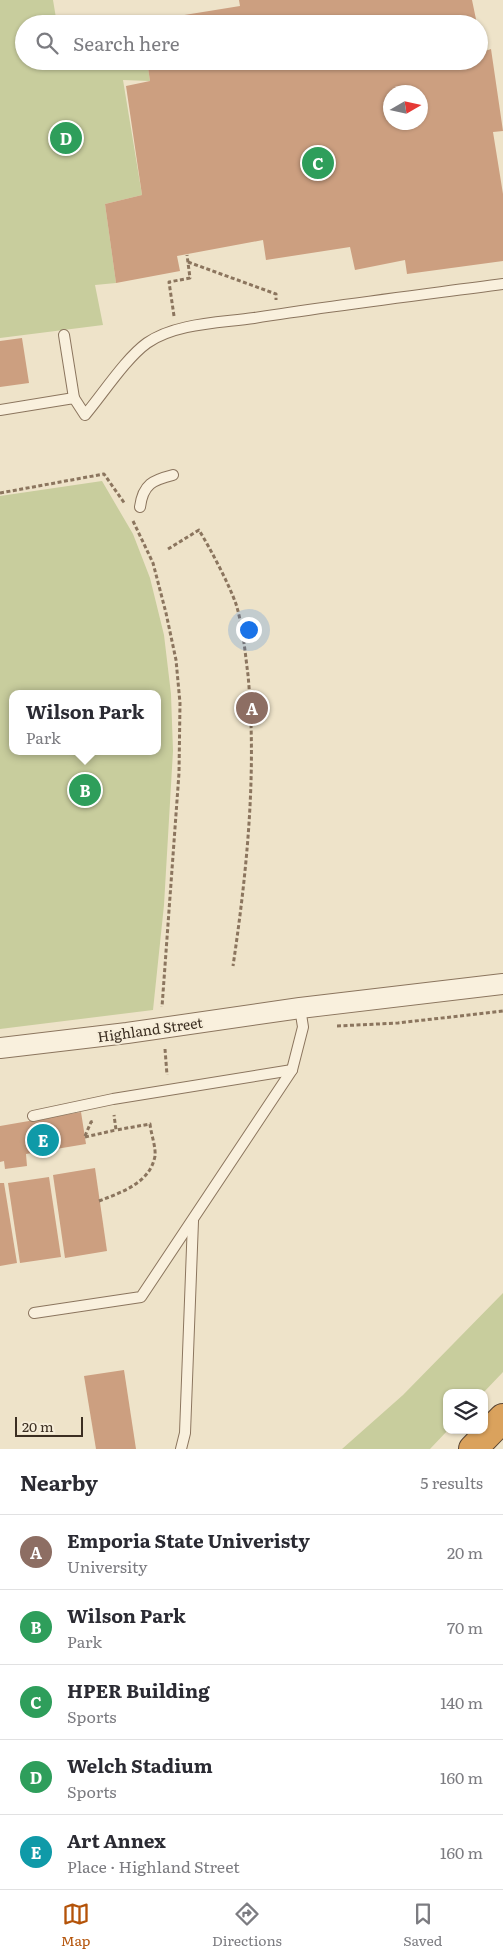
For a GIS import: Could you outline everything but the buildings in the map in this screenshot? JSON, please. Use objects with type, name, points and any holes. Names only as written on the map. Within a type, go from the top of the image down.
[{"type":"highway","points":[[473,1449],[503,1418]]},
{"type":"street","name":"Highland Street","points":[[0,1048],[127,1033],[301,1018],[503,984]]},
{"type":"lane","points":[[64,336],[74,398],[85,415],[128,361],[147,343],[176,331],[277,314],[503,284]]},
{"type":"lane","points":[[0,410],[74,398]]},
{"type":"lane","points":[[140,507],[142,494],[154,480],[173,475]]},
{"type":"lane","points":[[34,1313],[141,1297],[292,1070],[301,1018]]},
{"type":"lane","points":[[33,1116],[113,1099],[292,1070]]},
{"type":"lane","points":[[181,1449],[185,1434],[193,1220]]},
{"type":"path","points":[[176,331],[169,282],[190,278],[187,254]]},
{"type":"path","points":[[188,262],[276,294],[277,314]]},
{"type":"path","points":[[0,493],[104,474],[126,505]]},
{"type":"path","points":[[130,513],[152,563],[166,613],[176,660],[180,703],[179,773],[162,1010]]},
{"type":"path","points":[[168,549],[198,530],[236,604],[245,651],[252,716],[250,798],[242,906],[233,966]]},
{"type":"path","points":[[301,1018],[344,1027],[503,1011]]},
{"type":"path","points":[[165,1041],[168,1091]]},
{"type":"path","points":[[107,1115],[114,1113],[116,1130]]},
{"type":"path","points":[[99,1201],[130,1188],[148,1173],[155,1154],[150,1124],[85,1137],[91,1122],[100,1117]]},
{"type":"green space","points":[[0,0],[53,0],[56,15],[15,15],[15,70],[148,70],[150,81],[123,80],[142,195],[105,204],[116,283],[95,285],[103,325],[0,338]]},
{"type":"green space","points":[[102,481],[133,534],[150,578],[164,635],[171,694],[173,751],[164,905],[153,1010],[0,1029],[0,496]]},
{"type":"green space","points":[[503,1293],[503,1372],[487,1389],[443,1389],[444,1434],[430,1449],[342,1449],[403,1395]]},
{"type":"place","name":"Welch Stadium","points":[[66,138]]},
{"type":"place","name":"HPER Building","points":[[318,163]]},
{"type":"place","name":"Emporia State Univeristy","points":[[252,708]]},
{"type":"place","name":"Wilson Park","points":[[85,790]]},
{"type":"place","name":"Art Annex","points":[[43,1140]]}]
